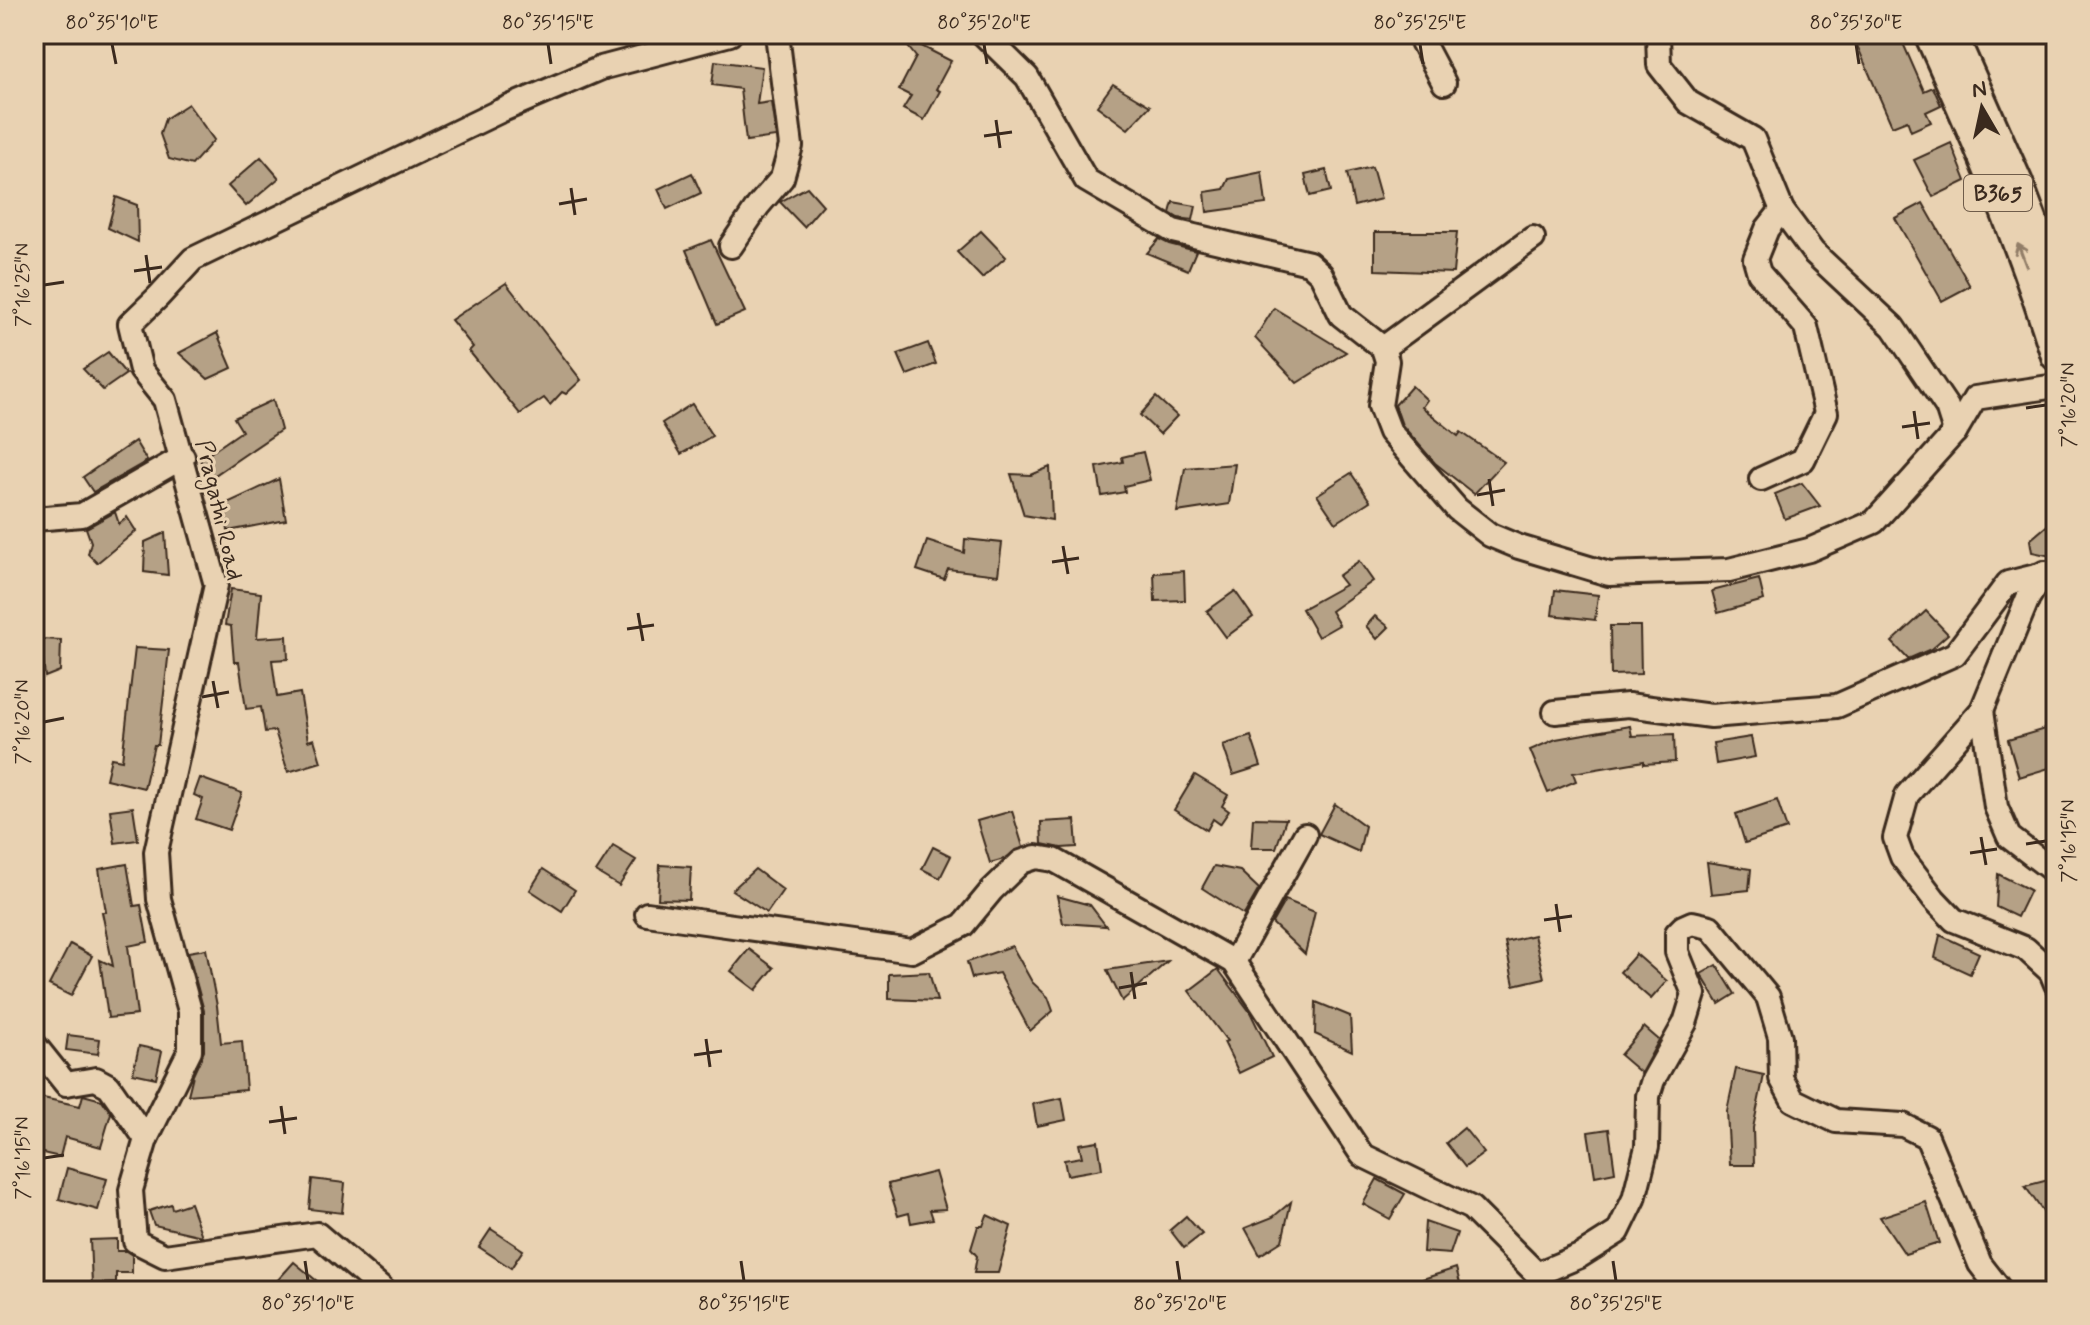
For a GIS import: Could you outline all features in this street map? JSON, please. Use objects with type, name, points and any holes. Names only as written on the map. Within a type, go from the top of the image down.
[{"type":"main road","name":"B365","points":[[1929,34],[1992,177],[2025,261],[2056,356]]},
{"type":"main road","name":"B365","points":[[1952,34],[2012,168],[2056,283]]},
{"type":"street","name":"Pragathi Road","points":[[384,1291],[317,1234],[165,1256],[135,1241],[131,1190],[146,1139],[190,1050],[190,1011],[159,899],[156,852],[216,585],[165,400],[141,370],[130,324],[193,259],[500,111],[601,68],[730,34]]},
{"type":"street","points":[[731,246],[782,178],[791,146],[777,34]]},
{"type":"street","points":[[983,34],[1027,77],[1086,180],[1173,231],[1309,263],[1321,274],[1341,315],[1383,348],[1387,361],[1380,406],[1390,432],[1457,509],[1490,535],[1519,547],[1609,574],[1729,570],[1809,550],[1874,522],[1955,432],[1975,398],[2056,386]]},
{"type":"street","points":[[1418,34],[1444,83]]},
{"type":"street","points":[[1658,34],[1659,65],[1688,102],[1753,139],[1782,210],[1813,252],[1893,327],[1947,407],[1955,432]]},
{"type":"street","points":[[1761,479],[1803,460],[1826,413],[1806,327],[1759,273],[1755,259],[1767,229],[1782,210]]},
{"type":"street","points":[[1383,348],[1533,238]]},
{"type":"street","points":[[34,519],[82,515],[183,457]]},
{"type":"street","points":[[2050,572],[2028,598],[1982,710],[1907,795],[1895,838],[1902,857],[1954,920],[2026,949],[2051,972],[2056,984]]},
{"type":"street","points":[[1555,712],[1628,705],[1711,716],[1837,706],[1955,654],[2008,583],[2050,572]]},
{"type":"street","points":[[1982,710],[1996,807],[2009,837],[2056,873]]},
{"type":"street","points":[[1234,962],[1305,835]]},
{"type":"street","points":[[647,914],[912,951],[963,925],[1021,862],[1036,857],[1054,860],[1234,962],[1362,1155],[1471,1208],[1539,1283],[1618,1232],[1634,1199],[1647,1147],[1648,1096],[1653,1080],[1685,1023],[1694,994],[1677,952],[1677,933],[1692,923],[1710,927],[1768,997],[1780,1037],[1781,1078],[1793,1100],[1836,1121],[1903,1125],[1927,1137],[1980,1264],[2001,1291]]},
{"type":"street","points":[[34,1044],[66,1084],[96,1079],[109,1086],[146,1139]]},
{"type":"building","points":[[898,34],[951,61],[936,89],[940,91],[924,120],[903,109],[911,96],[899,90],[916,57]]},
{"type":"building","points":[[1852,34],[1899,34],[1924,91],[1933,87],[1941,105],[1926,112],[1931,122],[1911,131],[1907,120],[1892,126]]},
{"type":"building","points":[[715,61],[762,67],[757,104],[771,102],[776,137],[746,141],[740,89],[712,85]]},
{"type":"building","points":[[1113,84],[1150,106],[1128,129],[1097,106]]},
{"type":"building","points":[[188,104],[214,140],[192,165],[169,159],[160,134],[165,119]]},
{"type":"building","points":[[1951,143],[1966,181],[1933,197],[1914,160]]},
{"type":"building","points":[[261,157],[279,178],[246,206],[228,186]]},
{"type":"building","points":[[1372,167],[1381,199],[1354,206],[1347,173]]},
{"type":"building","points":[[1326,170],[1331,191],[1310,196],[1305,175]]},
{"type":"building","points":[[1262,172],[1266,204],[1207,212],[1205,192],[1224,189],[1229,179]]},
{"type":"building","points":[[692,173],[701,193],[667,209],[658,189]]},
{"type":"building","points":[[807,187],[823,205],[804,227],[780,202]]},
{"type":"building","points":[[116,197],[137,205],[138,242],[108,228]]},
{"type":"building","points":[[1173,202],[1196,206],[1193,220],[1178,218],[1170,213]]},
{"type":"building","points":[[1923,203],[1970,286],[1942,301],[1895,218]]},
{"type":"building","points":[[981,231],[1006,257],[982,278],[957,252]]},
{"type":"building","points":[[1375,232],[1457,232],[1453,273],[1375,270]]},
{"type":"building","points":[[1159,239],[1196,251],[1188,270],[1147,253]]},
{"type":"building","points":[[711,240],[745,312],[717,324],[686,250]]},
{"type":"building","points":[[506,283],[581,380],[566,394],[562,392],[550,405],[544,398],[520,414],[469,351],[473,347],[451,320]]},
{"type":"building","points":[[1274,308],[1346,352],[1297,383],[1255,338]]},
{"type":"building","points":[[217,333],[232,368],[208,379],[179,353]]},
{"type":"building","points":[[928,343],[936,364],[907,375],[898,354]]},
{"type":"building","points":[[108,352],[126,374],[103,390],[83,369]]},
{"type":"building","points":[[1412,386],[1427,400],[1422,407],[1458,436],[1461,432],[1504,462],[1474,494],[1435,463],[1402,425],[1395,405]]},
{"type":"building","points":[[1156,397],[1177,416],[1160,434],[1140,415]]},
{"type":"building","points":[[273,400],[281,430],[212,477],[200,460],[242,431],[234,418]]},
{"type":"building","points":[[692,404],[712,436],[681,454],[662,423]]},
{"type":"building","points":[[135,441],[147,461],[93,492],[83,477]]},
{"type":"building","points":[[1143,452],[1150,480],[1124,486],[1125,492],[1102,496],[1097,467],[1123,462],[1122,457]]},
{"type":"building","points":[[1235,464],[1229,504],[1177,512],[1185,468]]},
{"type":"building","points":[[1050,467],[1052,520],[1024,515],[1011,474],[1031,475]]},
{"type":"building","points":[[1351,473],[1370,501],[1336,523],[1317,495]]},
{"type":"building","points":[[279,479],[286,520],[228,531],[225,504]]},
{"type":"building","points":[[1802,483],[1820,506],[1785,519],[1775,494]]},
{"type":"building","points":[[115,512],[119,524],[127,517],[136,531],[97,563],[88,554],[91,542],[86,528]]},
{"type":"building","points":[[2056,518],[2056,557],[2032,552],[2030,540]]},
{"type":"building","points":[[165,533],[168,575],[144,572],[145,542]]},
{"type":"building","points":[[965,539],[1002,543],[998,575],[948,569],[944,579],[917,570],[927,541],[964,553]]},
{"type":"building","points":[[1359,561],[1373,581],[1331,611],[1339,625],[1318,637],[1302,609],[1345,585],[1338,576]]},
{"type":"building","points":[[1184,571],[1185,600],[1155,601],[1154,573]]},
{"type":"building","points":[[1759,579],[1764,600],[1718,613],[1712,591]]},
{"type":"building","points":[[231,589],[261,593],[257,638],[287,636],[288,659],[272,660],[277,697],[300,693],[308,741],[314,739],[321,762],[288,772],[275,731],[265,732],[261,707],[246,709],[239,662],[234,662],[231,626],[225,625]]},
{"type":"building","points":[[1555,590],[1598,595],[1595,620],[1552,615]]},
{"type":"building","points":[[1235,591],[1253,617],[1226,637],[1207,611]]},
{"type":"building","points":[[1926,611],[1948,634],[1931,649],[1908,659],[1892,642]]},
{"type":"building","points":[[1375,616],[1389,627],[1377,639],[1366,626]]},
{"type":"building","points":[[1610,626],[1640,626],[1641,674],[1611,675]]},
{"type":"building","points":[[41,639],[61,640],[60,671],[45,677]]},
{"type":"building","points":[[135,648],[169,650],[158,745],[154,745],[144,788],[106,779],[111,758],[122,760]]},
{"type":"building","points":[[1630,726],[1632,736],[1674,734],[1675,762],[1644,764],[1644,761],[1573,773],[1576,781],[1548,793],[1530,750],[1556,739]]},
{"type":"building","points":[[2048,728],[2056,754],[2056,766],[2019,777],[2008,740]]},
{"type":"building","points":[[1251,736],[1261,766],[1233,775],[1223,745]]},
{"type":"building","points":[[1751,737],[1755,757],[1716,764],[1713,743]]},
{"type":"building","points":[[1195,775],[1228,795],[1222,806],[1229,811],[1220,824],[1213,819],[1207,830],[1174,810]]},
{"type":"building","points":[[200,778],[242,793],[229,830],[196,819],[203,799],[194,795]]},
{"type":"building","points":[[1777,800],[1787,829],[1745,843],[1736,814]]},
{"type":"building","points":[[1335,804],[1365,826],[1359,852],[1319,834]]},
{"type":"building","points":[[133,807],[138,840],[115,843],[110,810]]},
{"type":"building","points":[[1012,811],[1023,847],[1004,859],[990,863],[977,821]]},
{"type":"building","points":[[1253,818],[1286,819],[1276,848],[1251,848]]},
{"type":"building","points":[[1075,820],[1077,847],[1042,844],[1041,822]]},
{"type":"building","points":[[613,846],[636,860],[619,886],[596,872]]},
{"type":"building","points":[[933,847],[951,856],[940,878],[922,869]]},
{"type":"building","points":[[1707,862],[1751,869],[1749,890],[1711,894]]},
{"type":"building","points":[[127,864],[134,906],[141,905],[148,942],[128,946],[137,1015],[108,1018],[100,960],[113,966],[102,912],[106,912],[99,869]]},
{"type":"building","points":[[660,865],[691,867],[689,900],[658,899]]},
{"type":"building","points":[[1214,866],[1240,871],[1259,889],[1244,915],[1202,888]]},
{"type":"building","points":[[543,869],[575,890],[562,911],[530,890]]},
{"type":"building","points":[[755,869],[783,890],[767,913],[732,890]]},
{"type":"building","points":[[1998,874],[2030,890],[2017,917],[1996,907]]},
{"type":"building","points":[[1057,896],[1090,905],[1106,926],[1063,923]]},
{"type":"building","points":[[1285,900],[1315,912],[1305,954],[1272,923]]},
{"type":"building","points":[[1534,935],[1544,978],[1514,985],[1505,942]]},
{"type":"building","points":[[1940,935],[1979,953],[1970,974],[1935,958]]},
{"type":"building","points":[[70,944],[92,956],[71,996],[49,985]]},
{"type":"building","points":[[1012,946],[1032,982],[1048,997],[1053,1011],[1030,1031],[999,973],[972,978],[967,962]]},
{"type":"building","points":[[206,949],[221,1043],[242,1041],[246,1090],[188,1095],[204,1051],[204,1011],[188,952]]},
{"type":"building","points":[[749,949],[774,968],[756,990],[731,971]]},
{"type":"building","points":[[1636,954],[1667,981],[1651,999],[1620,972]]},
{"type":"building","points":[[1168,961],[1122,1001],[1107,970]]},
{"type":"building","points":[[1717,965],[1735,994],[1719,1004],[1701,974]]},
{"type":"building","points":[[1218,969],[1250,1012],[1272,1057],[1239,1073],[1224,1042],[1227,1041],[1189,991]]},
{"type":"building","points":[[929,972],[937,1001],[889,999],[889,974]]},
{"type":"building","points":[[1316,1002],[1350,1016],[1352,1051],[1315,1034]]},
{"type":"building","points":[[1644,1027],[1659,1040],[1641,1073],[1620,1055]]},
{"type":"building","points":[[68,1035],[100,1039],[98,1054],[66,1050]]},
{"type":"building","points":[[139,1046],[162,1051],[156,1078],[133,1073]]},
{"type":"building","points":[[1736,1069],[1764,1075],[1753,1128],[1754,1165],[1730,1165],[1727,1111]]},
{"type":"building","points":[[83,1095],[102,1100],[111,1113],[101,1147],[65,1137],[60,1157],[34,1151],[34,1096],[80,1106]]},
{"type":"building","points":[[1062,1098],[1066,1120],[1037,1126],[1033,1104]]},
{"type":"building","points":[[1464,1128],[1484,1153],[1465,1167],[1446,1143]]},
{"type":"building","points":[[1609,1129],[1615,1172],[1595,1176],[1588,1132]]},
{"type":"building","points":[[1098,1141],[1102,1169],[1067,1175],[1064,1160],[1082,1157],[1079,1144]]},
{"type":"building","points":[[67,1168],[107,1179],[98,1210],[59,1199]]},
{"type":"building","points":[[935,1172],[946,1209],[930,1210],[933,1219],[911,1223],[909,1213],[898,1216],[888,1184]]},
{"type":"building","points":[[2056,1178],[2056,1214],[2046,1216],[2025,1186]]},
{"type":"building","points":[[312,1179],[345,1183],[342,1213],[309,1209]]},
{"type":"building","points":[[1377,1179],[1405,1194],[1390,1219],[1363,1204]]},
{"type":"building","points":[[1291,1202],[1282,1241],[1260,1255],[1245,1228],[1273,1217]]},
{"type":"building","points":[[1926,1202],[1939,1243],[1905,1254],[1880,1217]]},
{"type":"building","points":[[190,1203],[202,1236],[154,1225],[149,1211],[171,1204],[172,1209]]},
{"type":"building","points":[[987,1215],[1011,1226],[998,1273],[974,1273],[977,1256],[971,1249],[978,1226],[983,1226]]},
{"type":"building","points":[[1186,1216],[1202,1234],[1184,1248],[1170,1230]]},
{"type":"building","points":[[1425,1222],[1457,1233],[1450,1254],[1423,1252]]},
{"type":"building","points":[[491,1229],[523,1250],[511,1268],[479,1247]]},
{"type":"building","points":[[117,1239],[117,1251],[132,1255],[132,1273],[116,1273],[116,1283],[92,1284],[90,1240]]},
{"type":"building","points":[[294,1262],[329,1291],[281,1291],[276,1282]]},
{"type":"building","points":[[1456,1268],[1462,1291],[1427,1291],[1423,1279]]}]
